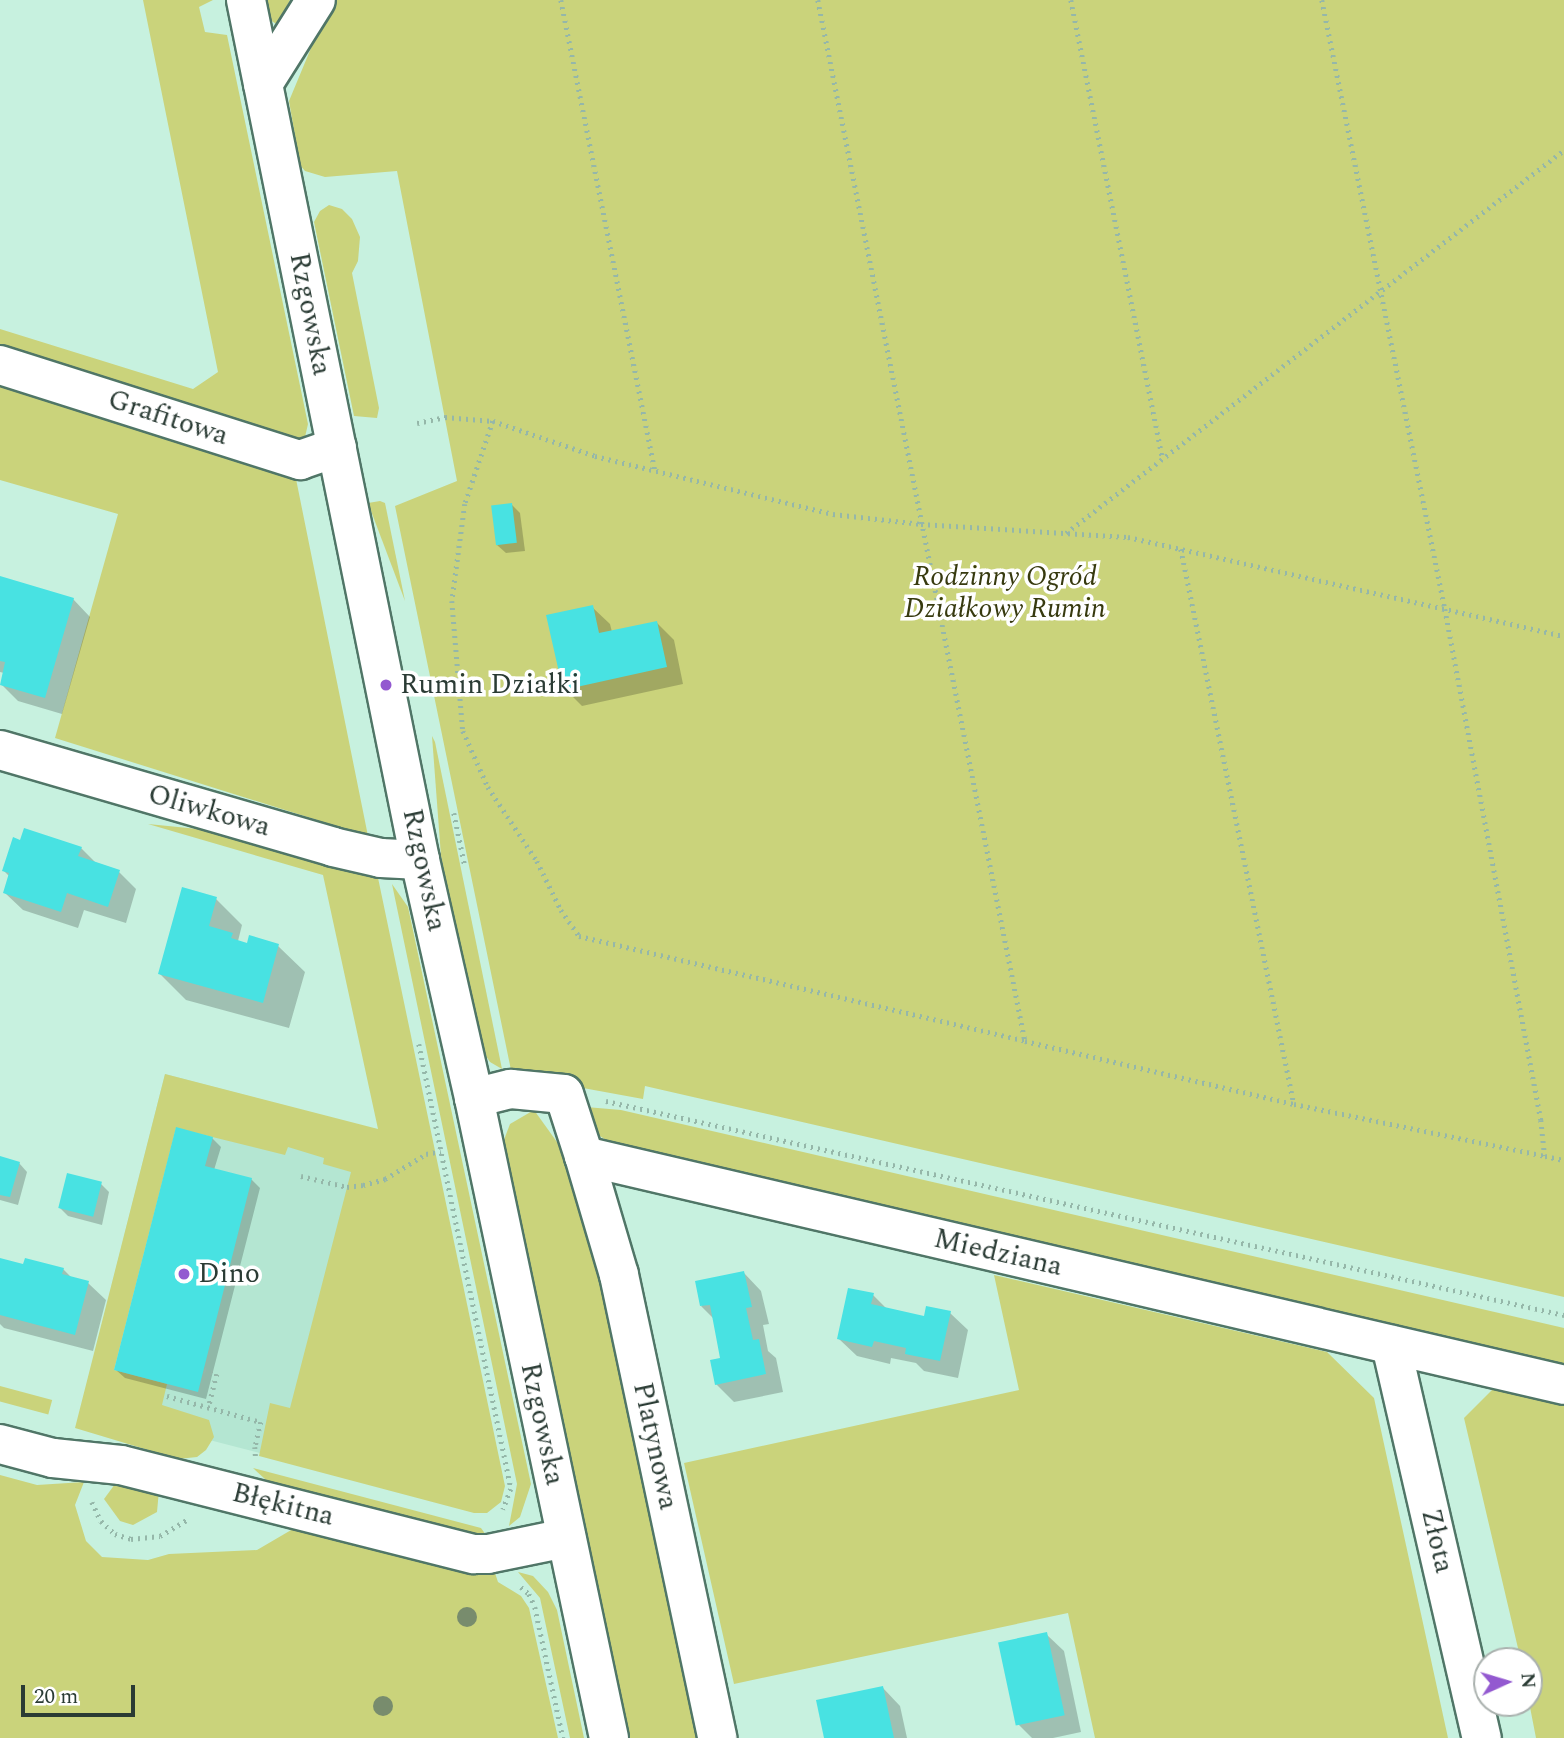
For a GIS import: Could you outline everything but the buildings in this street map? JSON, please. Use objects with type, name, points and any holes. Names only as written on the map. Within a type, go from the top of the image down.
[{"type":"street","name":"Rzgowska","points":[[246,0],[421,860],[609,1738]]},
{"type":"street","points":[[263,84],[316,0]]},
{"type":"street","name":"Grafitowa","points":[[0,365],[300,460],[337,447]]},
{"type":"street","name":"Oliwkowa","points":[[0,750],[333,847],[381,858],[421,860]]},
{"type":"street","points":[[474,1098],[511,1089],[564,1094],[584,1156]]},
{"type":"street","name":"Miedziana","points":[[584,1156],[1564,1385]]},
{"type":"street","name":"Platynowa","points":[[584,1156],[620,1275],[717,1738]]},
{"type":"street","name":"Złota","points":[[1391,1345],[1482,1738]]},
{"type":"street","name":"Błękitna","points":[[0,1444],[53,1458],[121,1465],[474,1554],[566,1538]]},
{"type":"path","points":[[561,0],[655,472]]},
{"type":"path","points":[[818,0],[1025,1041]]},
{"type":"path","points":[[1071,0],[1162,456]]},
{"type":"path","points":[[1322,0],[1445,609],[1541,1120],[1545,1156]]},
{"type":"path","points":[[1066,533],[1162,456],[1564,150]]},
{"type":"path","points":[[417,423],[445,417],[493,421],[595,456],[833,514],[921,524],[1128,537],[1564,636]]},
{"type":"path","points":[[493,421],[465,504],[452,601],[463,732],[488,787],[537,861],[561,910],[579,936],[1294,1104],[1564,1160]]},
{"type":"path","points":[[1181,549],[1294,1104]]},
{"type":"path","points":[[416,1034],[511,1489],[506,1506],[496,1518],[510,1578],[529,1594],[535,1606],[563,1738]]},
{"type":"path","points":[[564,1094],[654,1110],[1564,1315]]},
{"type":"path","points":[[301,1176],[347,1187],[363,1185],[385,1179],[426,1154],[441,1152]]},
{"type":"path","points":[[204,1370],[218,1374],[209,1408]]},
{"type":"path","points":[[167,1396],[261,1422],[254,1455],[260,1464]]},
{"type":"shaded area","points":[[165,1074],[378,1130],[473,1508],[81,1407]]},
{"type":"green space","points":[[143,0],[213,0],[199,7],[205,32],[227,35],[308,424],[305,437],[296,446],[0,352],[0,329],[193,389],[218,372]]},
{"type":"green space","points":[[266,0],[290,0],[278,25],[270,20]]},
{"type":"green space","name":"Rodzinny Ogród Działkowy Rumin","points":[[331,0],[1564,0],[1564,1297],[645,1086],[643,1099],[512,1075],[395,506],[457,481],[397,171],[325,177],[305,171],[300,165],[289,101]]},
{"type":"green space","points":[[329,205],[342,209],[352,219],[360,237],[358,261],[352,273],[379,408],[377,418],[354,416],[314,222],[320,211]]},
{"type":"green space","points":[[0,382],[295,474],[368,836],[55,738],[118,514],[0,480]]},
{"type":"green space","points":[[368,503],[385,503],[405,601]]},
{"type":"green space","points":[[432,736],[502,1069],[490,1062],[479,1046],[473,1020],[441,856]]},
{"type":"green space","points":[[148,824],[218,831],[377,873],[505,1486],[501,1502],[487,1513],[474,1513],[259,1456],[270,1403],[290,1408],[351,1172],[323,1164],[324,1158],[288,1147],[285,1155],[176,1128],[114,1370],[167,1384],[162,1405],[209,1420],[214,1437],[206,1450],[197,1457],[178,1459],[75,1428],[165,1074],[378,1129],[323,875]]},
{"type":"green space","points":[[392,884],[408,907],[531,1484],[520,1517],[509,1526],[517,1484]]},
{"type":"green space","points":[[586,1107],[621,1110],[1564,1328],[1564,1368],[622,1150],[595,1133]]},
{"type":"green space","points":[[534,1110],[567,1156],[616,1331],[699,1738],[625,1738],[502,1145],[510,1124]]},
{"type":"green space","points":[[994,1275],[1327,1352],[1374,1398],[1448,1738],[1095,1738],[1068,1613],[734,1684],[684,1463],[1019,1390]]},
{"type":"green space","points":[[0,1386],[52,1400],[48,1414],[0,1402]]},
{"type":"green space","points":[[1496,1386],[1564,1402],[1564,1738],[1536,1738],[1532,1717],[1543,1717],[1543,1647],[1518,1647],[1464,1418]]},
{"type":"green space","points":[[253,1468],[481,1528],[486,1535],[463,1533],[266,1480]]},
{"type":"green space","points":[[0,1475],[37,1485],[84,1482],[75,1505],[86,1541],[102,1557],[148,1560],[169,1554],[257,1550],[298,1526],[446,1568],[494,1570],[498,1582],[521,1596],[529,1608],[558,1738],[0,1738]]},
{"type":"green space","points":[[118,1480],[159,1490],[157,1512],[133,1525],[120,1521],[104,1499]]},
{"type":"green space","points":[[518,1572],[533,1576],[548,1592],[557,1610],[584,1738],[570,1738],[540,1598]]},
{"type":"place","name":"Rumin Działki","points":[[386,685]]},
{"type":"place","name":"Dino","points":[[184,1274]]}]
